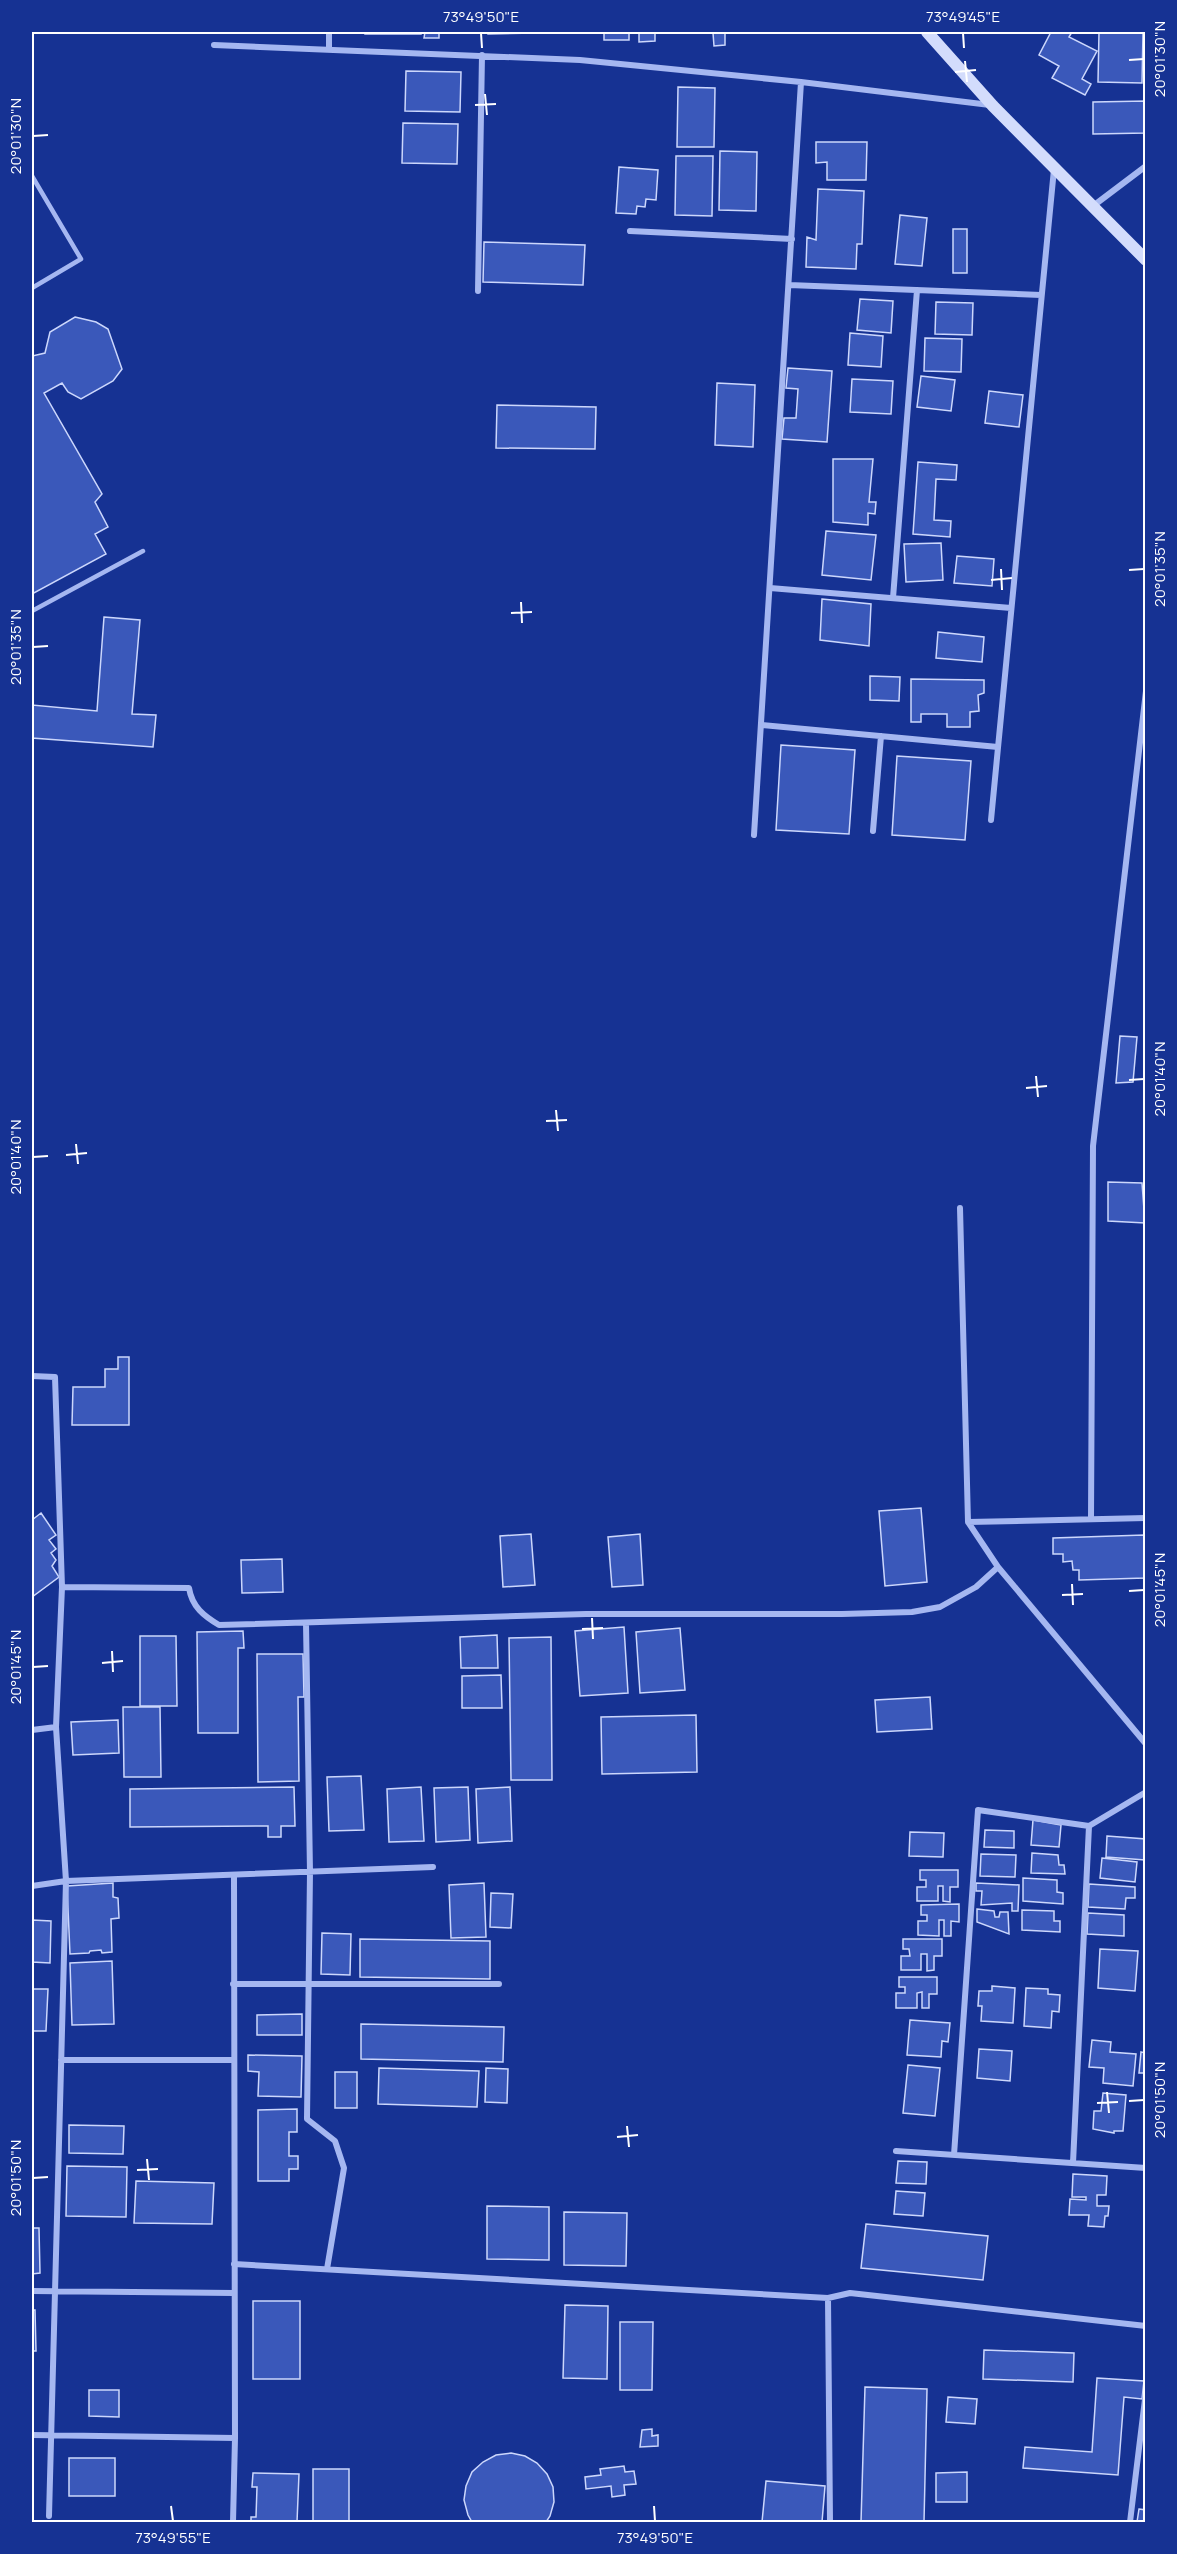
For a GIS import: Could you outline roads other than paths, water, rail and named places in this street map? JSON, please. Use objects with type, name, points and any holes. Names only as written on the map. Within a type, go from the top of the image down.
[{"type":"main road","points":[[927,32],[993,106],[1146,260]]},
{"type":"street","points":[[329,32],[329,48]]},
{"type":"street","points":[[214,45],[580,60],[801,82],[993,106]]},
{"type":"street","points":[[478,291],[482,56]]},
{"type":"street","points":[[754,835],[801,82]]},
{"type":"street","points":[[1093,206],[1146,166]]},
{"type":"street","points":[[991,820],[1054,169]]},
{"type":"street","points":[[630,231],[792,239]]},
{"type":"street","points":[[789,285],[1041,295]]},
{"type":"street","points":[[894,598],[917,290]]},
{"type":"street","points":[[770,588],[1011,608]]},
{"type":"street","points":[[1091,1519],[1093,1146],[1146,691]]},
{"type":"street","points":[[761,725],[998,747]]},
{"type":"street","points":[[873,831],[881,736]]},
{"type":"street","points":[[960,1208],[968,1522],[998,1567],[1146,1744]]},
{"type":"street","points":[[32,1376],[55,1377],[62,1587],[56,1726],[66,1881],[54,2291],[53,2436],[49,2516]]},
{"type":"street","points":[[968,1522],[1146,1518]]},
{"type":"street","points":[[62,1587],[189,1588],[190,1596],[201,1615],[219,1625],[586,1614],[842,1614],[912,1612],[940,1607],[976,1587],[998,1567]]},
{"type":"street","points":[[306,1623],[310,1872],[307,2119],[335,2141],[344,2168],[327,2269]]},
{"type":"street","points":[[32,1730],[56,1726]]},
{"type":"street","points":[[954,2155],[978,1810],[1089,1826],[1146,1792]]},
{"type":"street","points":[[1073,2163],[1089,1826]]},
{"type":"street","points":[[32,1886],[66,1881],[433,1867]]},
{"type":"street","points":[[233,2523],[235,2438],[234,1875]]},
{"type":"street","points":[[233,1984],[499,1984]]},
{"type":"street","points":[[61,2060],[233,2060]]},
{"type":"street","points":[[896,2151],[1146,2168]]},
{"type":"street","points":[[234,2264],[828,2298],[849,2293],[1146,2326]]},
{"type":"street","points":[[32,2291],[234,2293]]},
{"type":"street","points":[[828,2298],[830,2523]]},
{"type":"street","points":[[1130,2523],[1146,2391]]},
{"type":"street","points":[[32,2435],[235,2438]]},
{"type":"lane","points":[[32,176],[81,259],[32,288]]},
{"type":"lane","points":[[32,611],[143,551]]}]
